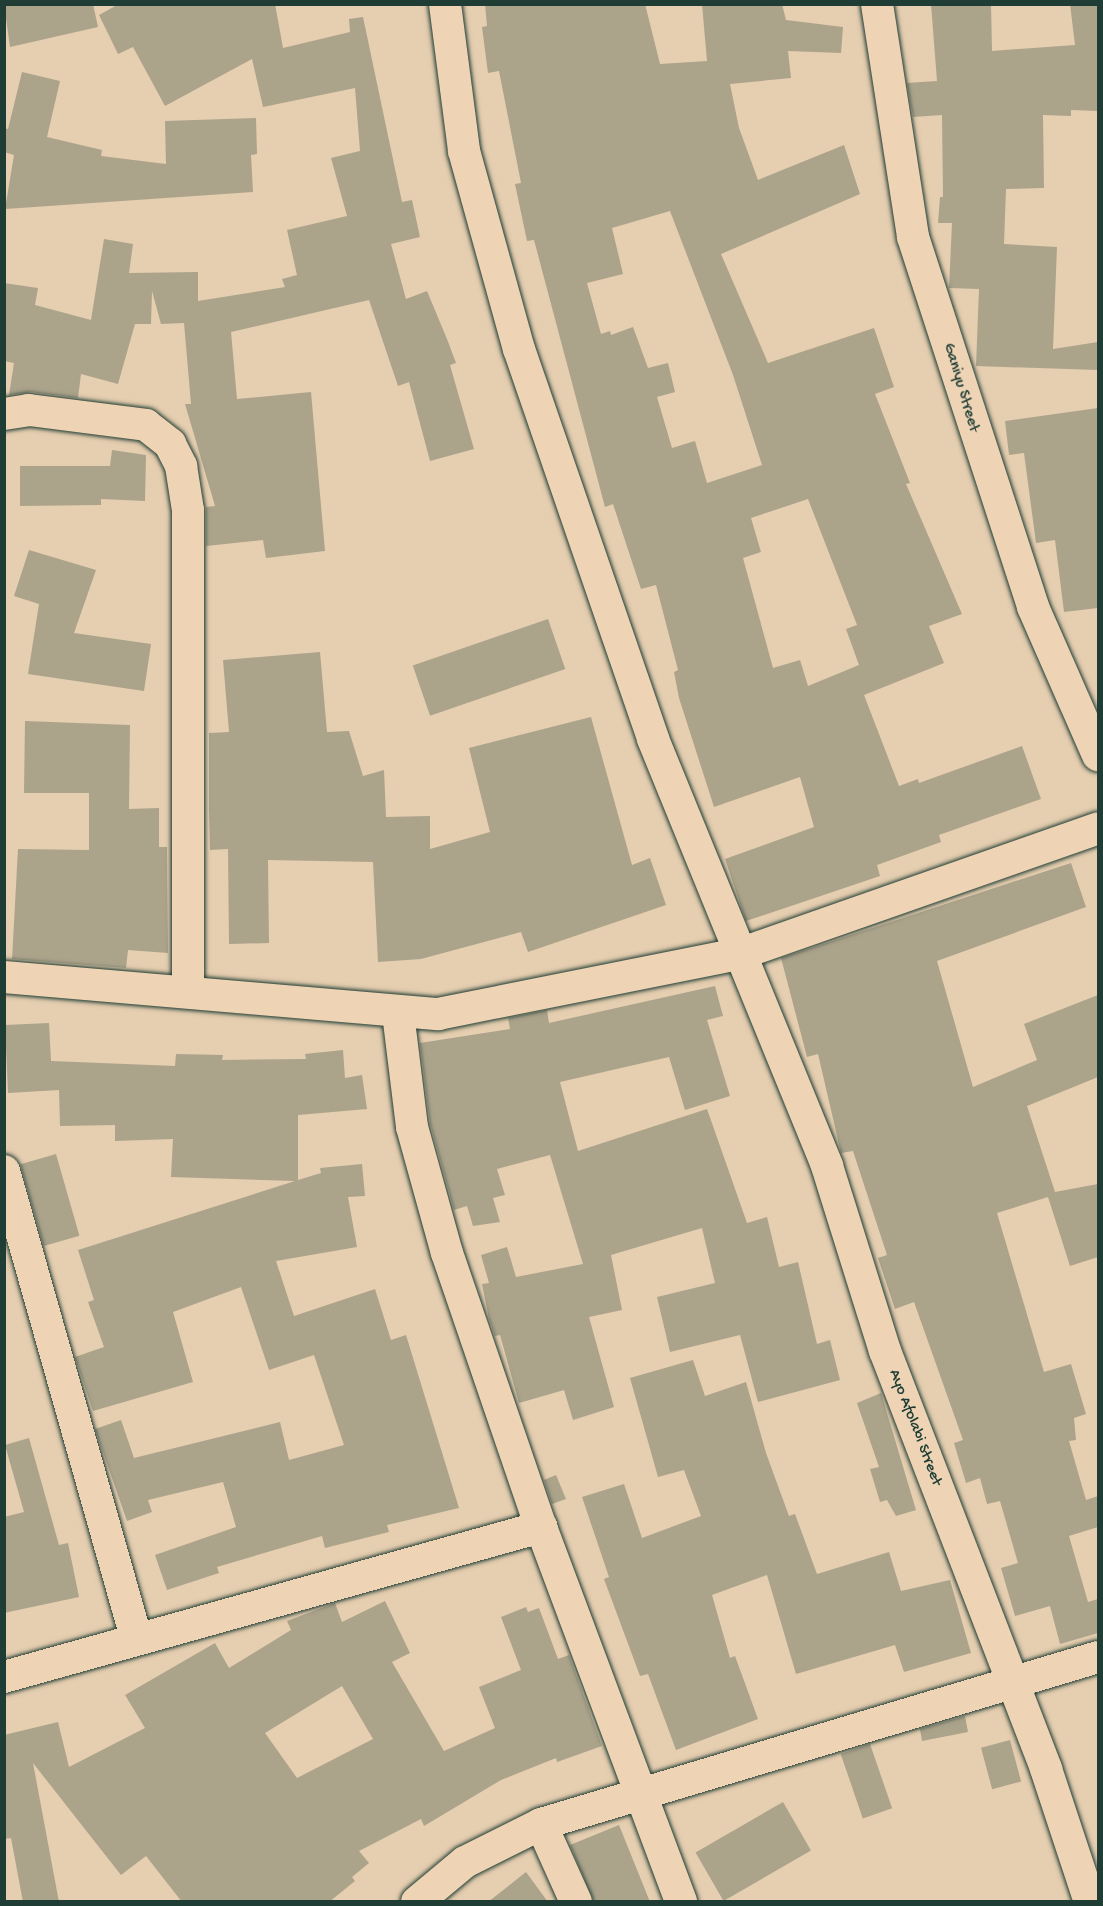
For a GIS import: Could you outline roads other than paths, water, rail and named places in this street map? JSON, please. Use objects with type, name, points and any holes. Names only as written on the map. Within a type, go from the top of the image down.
[{"type":"street","name":"Ayo Afolabi Street","points":[[445,4],[464,151],[519,350],[653,739],[827,1166],[885,1351],[1011,1681],[1090,1902]]},
{"type":"street","name":"Ganiyu Street","points":[[877,4],[913,237],[1033,607],[1098,755]]},
{"type":"street","points":[[4,414],[29,410],[146,425],[170,444],[181,466],[188,510],[188,991]]},
{"type":"street","points":[[4,977],[188,991],[398,1013],[438,1014],[742,953],[1098,828]]},
{"type":"street","points":[[398,1013],[415,1138],[447,1253],[542,1527],[681,1902]]},
{"type":"street","points":[[4,1171],[136,1639]]},
{"type":"street","points":[[4,1677],[542,1527]]},
{"type":"street","points":[[417,1902],[465,1862],[541,1824],[1011,1681],[1098,1657]]},
{"type":"street","points":[[541,1824],[576,1902]]}]
